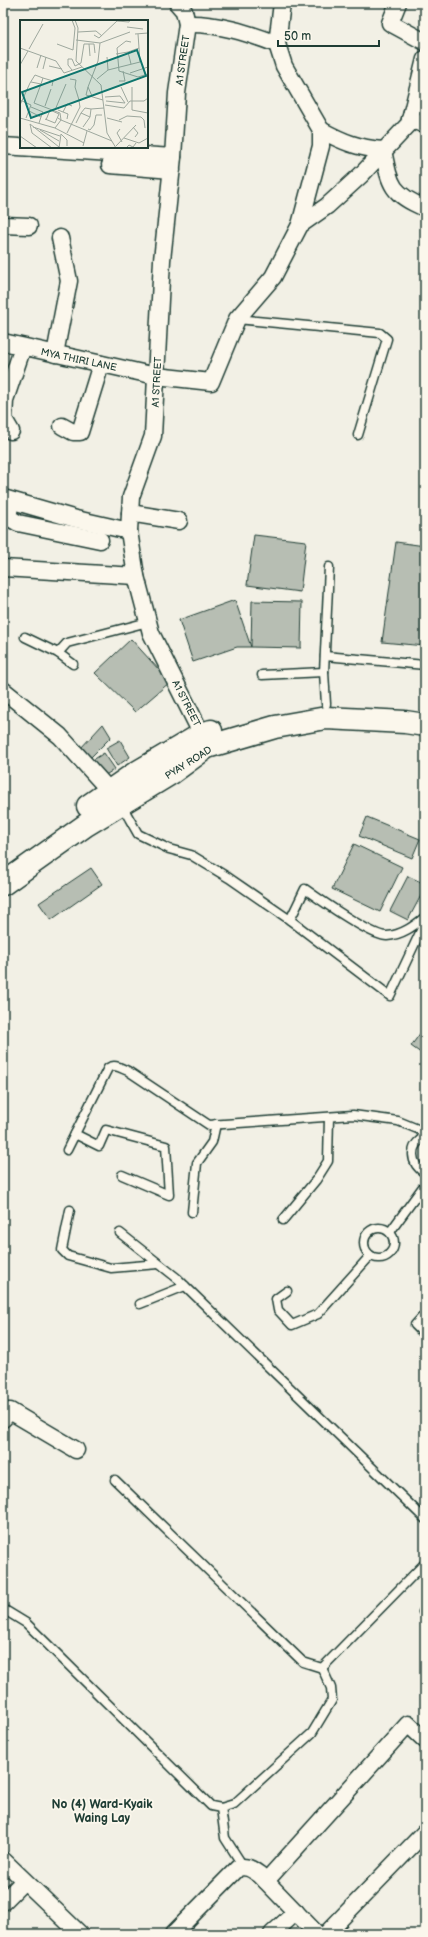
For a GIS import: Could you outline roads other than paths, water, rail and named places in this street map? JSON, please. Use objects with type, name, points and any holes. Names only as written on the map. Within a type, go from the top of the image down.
[{"type":"highway","name":"PYAY ROAD","points":[[3,867],[78,813],[172,772],[205,740],[271,713],[326,704],[407,707],[425,710]]},
{"type":"highway","name":"PYAY ROAD","points":[[205,740],[326,718],[405,722],[425,725]]},
{"type":"highway","name":"PYAY ROAD","points":[[3,884],[86,824],[116,797]]},
{"type":"street","name":"A1 STREET","points":[[177,3],[184,11],[187,24],[177,93],[173,164],[162,260],[153,436],[131,497],[129,530],[136,576],[151,633],[205,740]]},
{"type":"street","points":[[237,319],[273,277],[300,225],[321,146],[321,130],[284,66],[277,44],[282,3]]},
{"type":"street","points":[[398,3],[390,23],[425,42]]},
{"type":"street","points":[[187,24],[214,26],[257,36],[277,44]]},
{"type":"street","points":[[300,225],[332,201],[361,175],[408,124],[425,59]]},
{"type":"street","points":[[410,119],[425,125]]},
{"type":"street","points":[[321,130],[346,143],[364,148],[383,150]]},
{"type":"street","points":[[3,146],[20,147]]},
{"type":"street","points":[[59,148],[173,164]]},
{"type":"street","points":[[383,150],[392,185],[400,196],[425,208]]},
{"type":"street","points":[[110,165],[173,164]]},
{"type":"street","points":[[3,224],[29,226]]},
{"type":"street","points":[[55,354],[69,281],[60,238]]},
{"type":"street","name":"MYA THIRI LANE","points":[[3,342],[156,376],[211,382],[237,319]]},
{"type":"street","points":[[12,431],[4,419],[5,400],[23,347]]},
{"type":"street","points":[[62,426],[73,432],[80,432],[101,364]]},
{"type":"street","points":[[100,540],[18,523],[8,517],[7,500],[129,530]]},
{"type":"street","points":[[130,513],[179,521]]},
{"type":"street","points":[[3,568],[136,576]]},
{"type":"street","points":[[3,690],[60,736],[116,797]]},
{"type":"street","points":[[3,1419],[10,1411],[76,1450]]},
{"type":"street","points":[[266,1881],[408,1724],[425,1740]]},
{"type":"street","points":[[326,1934],[425,1832]]},
{"type":"street","points":[[3,1860],[73,1932]]},
{"type":"street","points":[[173,1934],[238,1868],[243,1866],[250,1868],[266,1881],[317,1934]]},
{"type":"street","points":[[3,1902],[24,1882]]},
{"type":"street","points":[[272,1934],[296,1912]]},
{"type":"lane","points":[[237,319],[380,333],[388,339],[358,435]]},
{"type":"lane","points":[[326,704],[324,672],[329,567]]},
{"type":"lane","points":[[58,653],[67,643],[148,622]]},
{"type":"lane","points":[[26,637],[58,653],[73,664]]},
{"type":"lane","points":[[325,656],[425,665]]},
{"type":"lane","points":[[262,675],[324,672]]},
{"type":"lane","points":[[116,797],[138,834],[169,849],[192,855],[229,878],[290,920],[390,996],[425,922]]},
{"type":"lane","points":[[290,920],[305,890],[367,928],[386,936],[400,933],[415,926],[425,917]]},
{"type":"lane","points":[[67,1150],[108,1068],[110,1066],[116,1066],[128,1071],[209,1124],[353,1115],[398,1121],[420,1130],[424,1137],[417,1142],[413,1148],[412,1156],[418,1169],[425,1173]]},
{"type":"lane","points":[[283,1220],[316,1180],[328,1161],[329,1117]]},
{"type":"lane","points":[[192,1212],[197,1164],[212,1142],[216,1124]]},
{"type":"lane","points":[[75,1134],[99,1146],[106,1130],[166,1146],[168,1195],[122,1175]]},
{"type":"lane","points":[[390,1232],[425,1184]]},
{"type":"lane","points":[[70,1210],[62,1250],[68,1256],[111,1268],[158,1264]]},
{"type":"lane","points":[[378,1227],[390,1232],[395,1242],[391,1254],[381,1259],[370,1256],[363,1246],[367,1233],[378,1227]]},
{"type":"lane","points":[[120,1233],[185,1286],[425,1519]]},
{"type":"lane","points":[[287,1291],[276,1299],[278,1310],[292,1325],[318,1314],[370,1256]]},
{"type":"lane","points":[[140,1304],[185,1286]]},
{"type":"lane","points":[[425,1314],[415,1325],[425,1335]]},
{"type":"lane","points":[[3,1609],[26,1623],[211,1806],[221,1808],[234,1804],[312,1733],[332,1700],[331,1688],[322,1668],[303,1662],[115,1480]]},
{"type":"lane","points":[[322,1668],[425,1563]]},
{"type":"lane","points":[[425,1610],[423,1612],[425,1613]]},
{"type":"lane","points":[[221,1808],[226,1838],[243,1866]]},
{"type":"district","name":"No (4) Ward-Kyaik Waing Lay","points":[[102,1811]]}]
